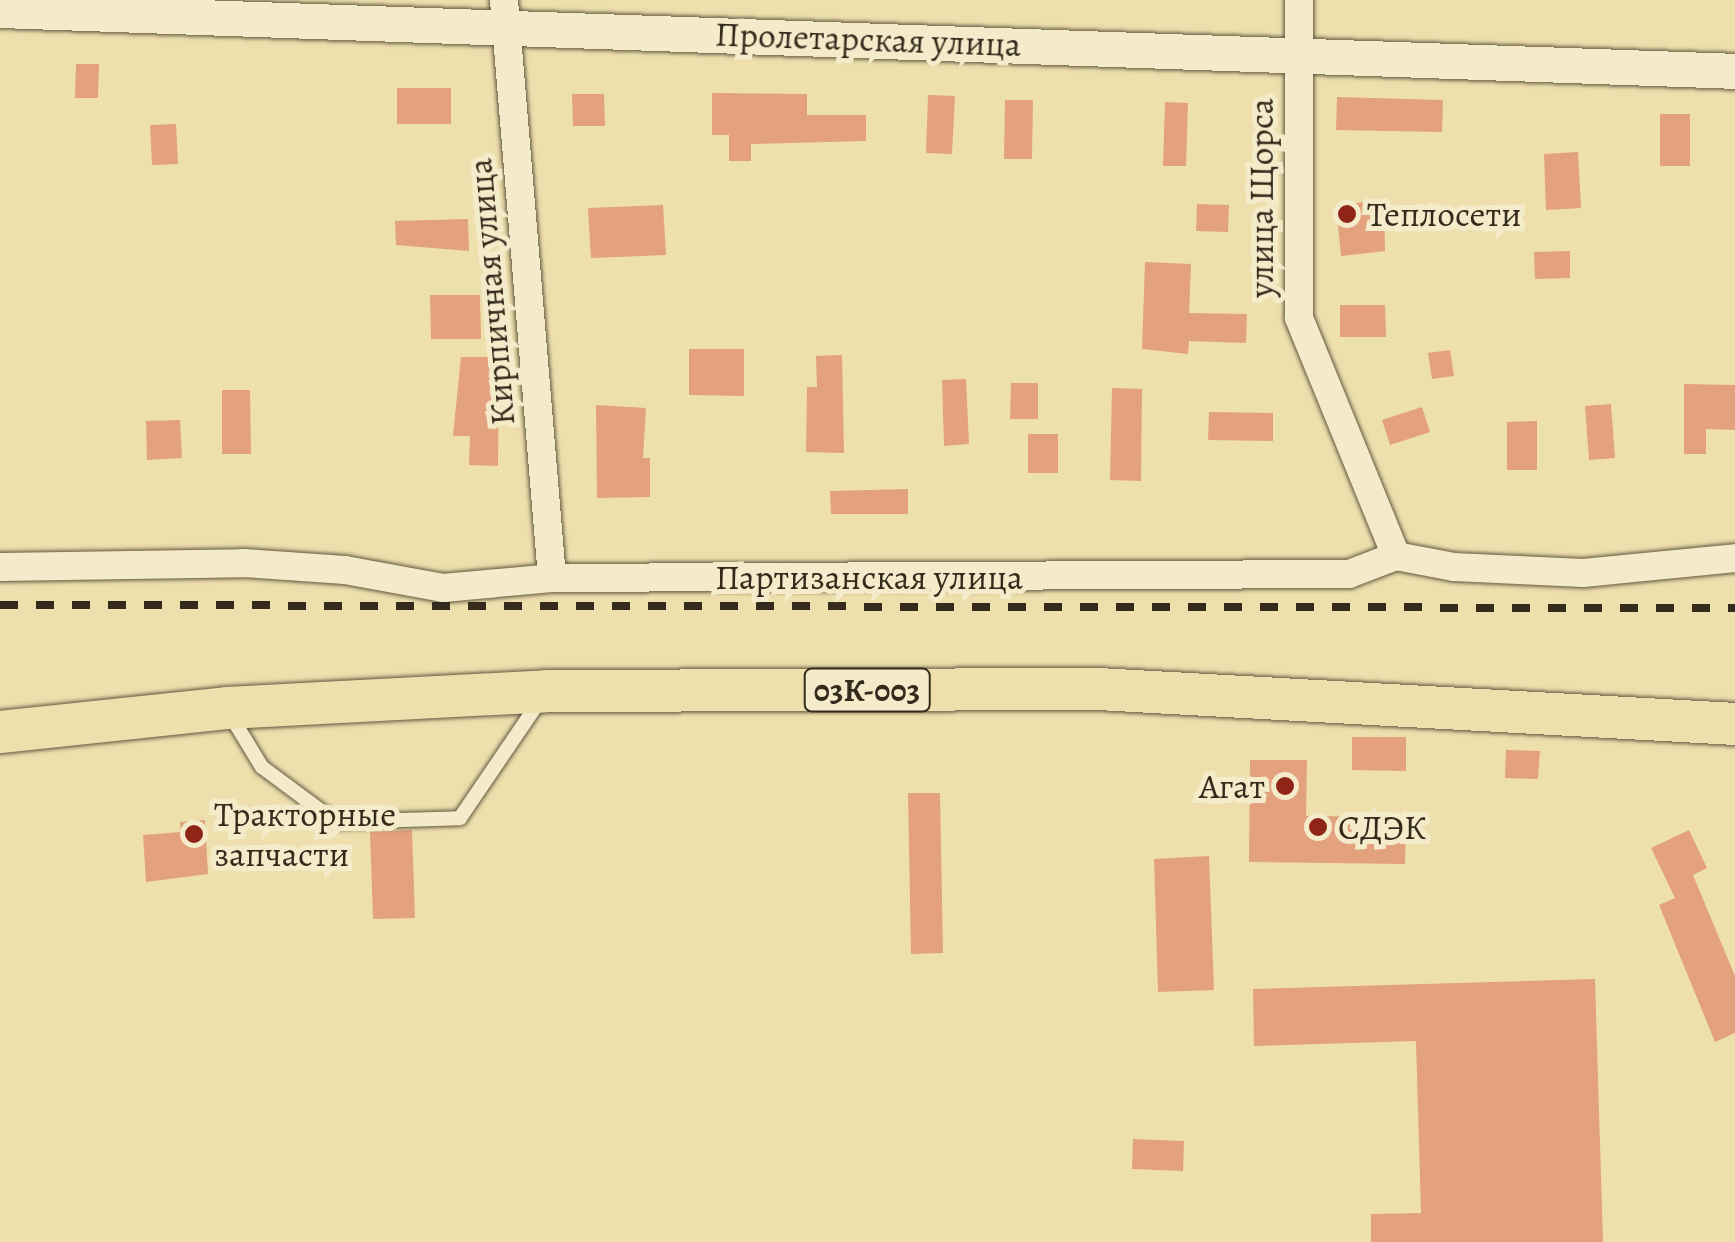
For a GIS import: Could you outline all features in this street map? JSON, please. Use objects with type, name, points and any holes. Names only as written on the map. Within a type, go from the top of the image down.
[{"type":"main road","name":"03К-003","points":[[0,732],[226,708],[547,690],[1098,690],[1735,724]]},
{"type":"street","name":"улица Щорса","points":[[1299,0],[1299,318],[1396,556]]},
{"type":"street","name":"Пролетарская улица","points":[[0,10],[506,14],[1735,71]]},
{"type":"street","name":"Кирпичная улица","points":[[506,14],[552,578]]},
{"type":"street","name":"Партизанская улица","points":[[0,567],[244,563],[346,570],[443,588],[552,578],[1348,574],[1396,556]]},
{"type":"street","points":[[1396,556],[1454,566],[1583,573],[1735,558]]},
{"type":"lane","points":[[226,708],[262,767],[336,822],[460,818],[547,690]]},
{"type":"building","points":[[76,64],[99,64],[98,98],[75,98]]},
{"type":"building","points":[[397,88],[451,88],[451,124],[397,124]]},
{"type":"building","points":[[712,93],[807,94],[807,115],[866,115],[866,141],[751,144],[751,161],[729,161],[729,135],[712,135]]},
{"type":"building","points":[[572,94],[604,94],[605,126],[573,126]]},
{"type":"building","points":[[928,95],[955,96],[952,154],[926,153]]},
{"type":"building","points":[[1337,97],[1443,100],[1442,132],[1336,130]]},
{"type":"building","points":[[1005,100],[1033,100],[1032,159],[1004,159]]},
{"type":"building","points":[[1165,102],[1188,103],[1186,166],[1163,166]]},
{"type":"building","points":[[1660,114],[1690,114],[1690,166],[1660,166]]},
{"type":"building","points":[[176,124],[178,164],[152,165],[150,125]]},
{"type":"building","points":[[1578,152],[1581,208],[1546,210],[1544,154]]},
{"type":"building","points":[[1384,200],[1385,251],[1341,256],[1336,205]]},
{"type":"building","points":[[1197,204],[1229,205],[1228,232],[1196,231]]},
{"type":"building","points":[[663,205],[666,255],[591,258],[588,208]]},
{"type":"building","points":[[468,219],[469,251],[396,245],[395,221]]},
{"type":"building","points":[[1570,251],[1570,278],[1535,279],[1534,252]]},
{"type":"building","points":[[1145,262],[1191,264],[1189,313],[1247,314],[1246,343],[1189,341],[1188,354],[1142,349]]},
{"type":"building","points":[[430,295],[480,295],[481,339],[431,339]]},
{"type":"building","points":[[1340,305],[1385,305],[1386,337],[1340,337]]},
{"type":"building","points":[[689,349],[744,349],[744,396],[689,395]]},
{"type":"building","points":[[1450,350],[1454,376],[1432,379],[1428,353]]},
{"type":"building","points":[[842,355],[844,453],[806,452],[807,387],[817,387],[816,356]]},
{"type":"building","points":[[461,357],[499,357],[498,466],[469,465],[470,436],[453,436]]},
{"type":"building","points":[[966,379],[969,444],[944,446],[942,380]]},
{"type":"building","points":[[1011,383],[1038,383],[1038,419],[1010,419]]},
{"type":"building","points":[[1684,384],[1735,385],[1735,430],[1706,429],[1706,454],[1684,454]]},
{"type":"building","points":[[1112,388],[1142,389],[1141,481],[1110,480]]},
{"type":"building","points":[[222,390],[250,390],[251,454],[222,454]]},
{"type":"building","points":[[1611,404],[1615,458],[1589,460],[1585,406]]},
{"type":"building","points":[[596,405],[646,408],[643,458],[650,458],[650,497],[597,498]]},
{"type":"building","points":[[1422,407],[1430,432],[1390,445],[1382,420]]},
{"type":"building","points":[[1209,412],[1273,413],[1273,441],[1208,440]]},
{"type":"building","points":[[180,420],[182,458],[147,460],[146,421]]},
{"type":"building","points":[[1537,421],[1537,470],[1507,470],[1507,422]]},
{"type":"building","points":[[1028,434],[1058,434],[1058,473],[1028,473]]},
{"type":"building","points":[[908,489],[908,514],[831,514],[830,491]]},
{"type":"building","points":[[1352,737],[1406,737],[1406,771],[1352,770]]},
{"type":"building","points":[[1506,750],[1540,751],[1538,779],[1505,778]]},
{"type":"building","points":[[1250,760],[1307,760],[1306,816],[1406,817],[1405,864],[1249,862]]},
{"type":"building","points":[[908,793],[940,793],[943,953],[911,954]]},
{"type":"building","points":[[205,820],[208,874],[146,882],[143,835],[181,832],[180,822]]},
{"type":"building","points":[[412,830],[415,918],[373,919],[370,832]]},
{"type":"building","points":[[1689,830],[1707,868],[1693,875],[1735,976],[1735,1033],[1715,1042],[1659,905],[1675,898],[1651,848]]},
{"type":"building","points":[[1209,856],[1214,990],[1158,992],[1154,859]]},
{"type":"building","points":[[1595,979],[1603,1242],[1371,1242],[1371,1214],[1421,1213],[1416,1041],[1254,1046],[1253,989]]},
{"type":"building","points":[[1133,1139],[1184,1141],[1183,1171],[1132,1169]]},
{"type":"railway","points":[[0,605],[1735,608]]},
{"type":"place","name":"Теплосети","points":[[1347,214]]},
{"type":"place","name":"Агат","points":[[1285,786]]},
{"type":"place","name":"СДЭК","points":[[1318,827]]},
{"type":"place","name":"Тракторные запчасти","points":[[194,834]]}]
